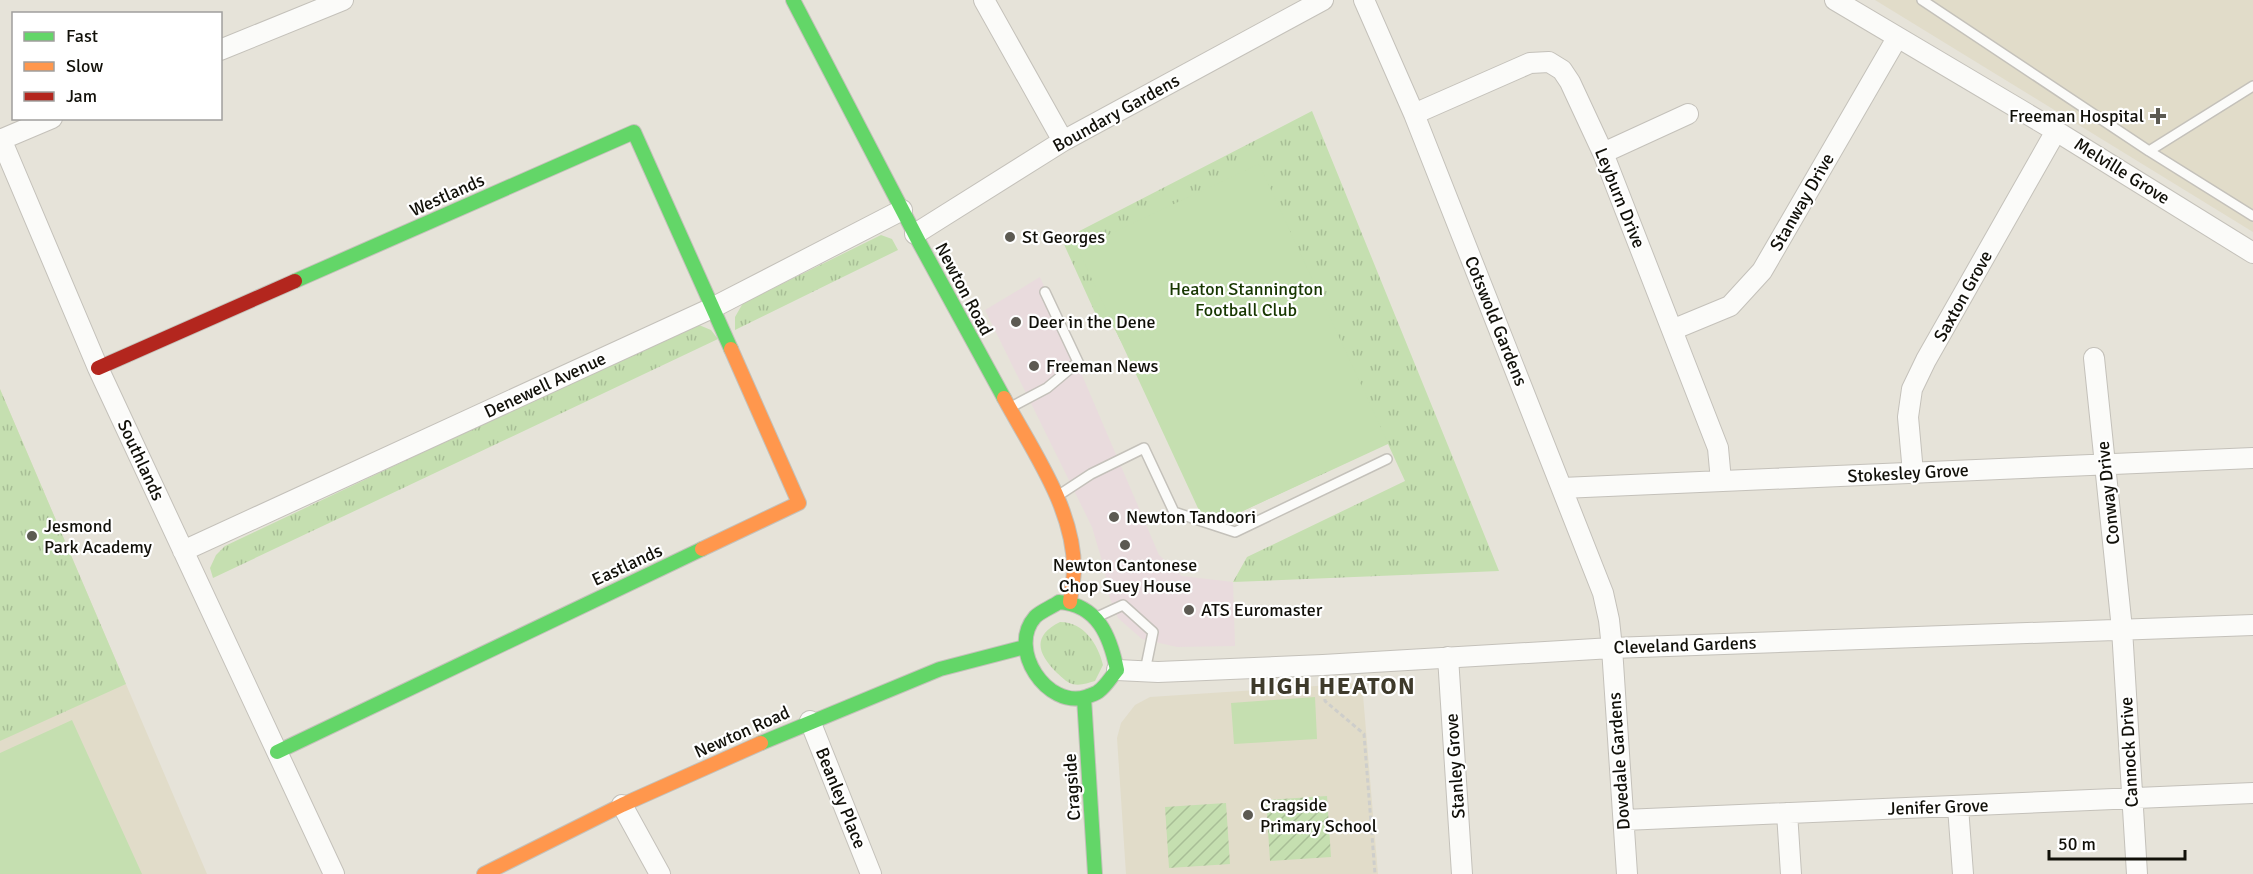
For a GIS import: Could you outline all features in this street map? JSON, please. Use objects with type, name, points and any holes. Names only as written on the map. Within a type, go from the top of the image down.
[{"type":"street","points":[[222,49],[343,0]]},
{"type":"street","name":"Newton Road","points":[[793,0],[902,210],[1057,496],[1069,534],[1074,569],[1070,602]]},
{"type":"street","points":[[984,0],[1063,141]]},
{"type":"street","name":"Boundary Gardens","points":[[915,234],[1063,141],[1323,0]]},
{"type":"street","name":"Cotswold Gardens","points":[[1364,0],[1414,114],[1603,593],[1612,648]]},
{"type":"street","name":"Melville Grove","points":[[1835,0],[2056,131],[2253,253]]},
{"type":"street","name":"Stanway Drive","points":[[1672,330],[1730,306],[1762,271],[1898,38]]},
{"type":"street","name":"Leyburn Drive","points":[[1414,114],[1530,63],[1549,62],[1562,70],[1570,82],[1603,153],[1718,448],[1721,482]]},
{"type":"street","points":[[1603,153],[1688,114]]},
{"type":"street","points":[[1,140],[47,120]]},
{"type":"street","name":"Saxton Grove","points":[[1913,473],[1908,417],[1912,389],[1926,360],[2056,131]]},
{"type":"street","name":"Westlands","points":[[98,368],[634,132],[712,308]]},
{"type":"street","name":"Southlands","points":[[1,140],[98,368],[334,874]]},
{"type":"street","name":"Denewell Avenue","points":[[183,551],[712,308],[902,210]]},
{"type":"street","name":"Eastlands","points":[[277,752],[799,503],[712,308]]},
{"type":"street","name":"Conway Drive","points":[[2094,358],[2122,629]]},
{"type":"street","name":"Stokesley Grove","points":[[1562,489],[2253,458]]},
{"type":"street","points":[[1059,602],[1070,602],[1084,607],[1095,618],[1111,644],[1117,670],[1109,684],[1098,694],[1084,698],[1065,699],[1052,693],[1038,679],[1030,665],[1025,647],[1028,630],[1037,614],[1059,602]]},
{"type":"street","name":"Cleveland Gardens","points":[[1117,670],[1323,665],[1612,648],[2253,625]]},
{"type":"street","name":"Cannock Drive","points":[[2122,629],[2137,874]]},
{"type":"street","name":"Newton Road","points":[[484,874],[622,805],[810,721],[940,669],[1025,647]]},
{"type":"street","name":"Dovedale Gardens","points":[[1612,648],[1627,874]]},
{"type":"street","name":"Stanley Grove","points":[[1448,657],[1462,874]]},
{"type":"street","name":"Cragside","points":[[1084,698],[1095,874]]},
{"type":"street","name":"Beanley Place","points":[[810,721],[871,874]]},
{"type":"street","name":"Jenifer Grove","points":[[1624,820],[2253,793]]},
{"type":"street","points":[[622,805],[660,874]]},
{"type":"street","points":[[1958,807],[1963,874]]},
{"type":"street","points":[[1787,813],[1791,874]]},
{"type":"lane","points":[[1922,0],[2253,216]]},
{"type":"lane","points":[[2149,150],[2253,86]]},
{"type":"lane","points":[[1008,408],[1047,388],[1078,362],[1045,292]]},
{"type":"lane","points":[[1057,496],[1091,474],[1144,448],[1174,512],[1234,532],[1388,459]]},
{"type":"lane","points":[[1095,618],[1123,606],[1153,632],[1145,671]]},
{"type":"path","points":[[1323,665],[1325,700],[1364,734],[1375,874]]},
{"type":"shaded area","name":"Freeman Hospital","points":[[1875,0],[2253,0],[2253,232]]},
{"type":"shaded area","points":[[1040,277],[1159,555],[1182,576],[1233,582],[1235,646],[1177,647],[1142,639],[1118,618],[1109,596],[1104,568],[1092,527],[985,310]]},
{"type":"shaded area","name":"Jesmond Park Academy","points":[[0,389],[207,874],[0,874]]},
{"type":"shaded area","name":"Cragside Primary School","points":[[1362,683],[1378,874],[1126,874],[1117,738],[1121,723],[1135,705],[1150,697]]},
{"type":"green space","name":"Heaton Stannington Football Club","points":[[1312,111],[1499,571],[1233,582],[1247,557],[1405,481],[1388,444],[1217,523],[1113,326],[1102,328],[1062,240]]},
{"type":"green space","points":[[1259,164],[1388,443],[1217,523],[1203,519],[1078,249]]},
{"type":"green space","points":[[881,235],[892,239],[898,250],[735,330],[735,317],[743,303]]},
{"type":"green space","points":[[699,325],[711,330],[718,339],[213,578],[210,568],[216,555],[225,546],[685,328]]},
{"type":"green space","points":[[0,389],[126,684],[0,741]]},
{"type":"green space","points":[[1060,622],[1069,623],[1083,630],[1094,642],[1103,665],[1095,681],[1075,685],[1070,683],[1045,659],[1040,645],[1041,639],[1051,627]]},
{"type":"green space","points":[[1315,697],[1317,739],[1234,744],[1231,703]]},
{"type":"green space","points":[[72,720],[142,874],[0,874],[0,753]]},
{"type":"green space","points":[[1327,796],[1331,857],[1270,861],[1266,800]]},
{"type":"green space","points":[[1226,803],[1230,864],[1169,868],[1165,807]]},
{"type":"traffic: fast","points":[[793,0],[920,244],[1004,398]]},
{"type":"traffic: fast","points":[[295,281],[634,132],[731,349]]},
{"type":"traffic: fast","points":[[277,752],[702,549]]},
{"type":"traffic: fast","points":[[1059,602],[1072,604],[1093,616],[1106,634],[1114,657],[1117,670],[1102,689],[1086,697],[1071,698],[1058,694],[1035,674],[1029,660],[1026,645],[1028,630],[1035,617],[1059,602]]},
{"type":"traffic: fast","points":[[761,743],[940,669],[1025,647]]},
{"type":"traffic: fast","points":[[1084,698],[1095,874]]},
{"type":"traffic: slow","points":[[702,549],[799,503],[731,349]]},
{"type":"traffic: slow","points":[[1004,398],[1050,480],[1067,524],[1074,569],[1070,602]]},
{"type":"traffic: slow","points":[[484,874],[622,805],[761,743]]},
{"type":"traffic: jam","points":[[98,368],[295,281]]},
{"type":"place","name":"Freeman Hospital","points":[[2158,116]]},
{"type":"place","name":"St Georges","points":[[1010,237]]},
{"type":"place","name":"Deer in the Dene","points":[[1016,322]]},
{"type":"place","name":"Freeman News","points":[[1034,366]]},
{"type":"place","name":"Newton Tandoori","points":[[1114,517]]},
{"type":"place","name":"Jesmond Park Academy","points":[[32,536]]},
{"type":"place","name":"Newton Cantonese Chop Suey House","points":[[1125,545]]},
{"type":"place","name":"ATS Euromaster","points":[[1189,610]]},
{"type":"place","name":"Cragside Primary School","points":[[1248,815]]},
{"type":"district","name":"HIGH HEATON","points":[[1333,686]]}]
